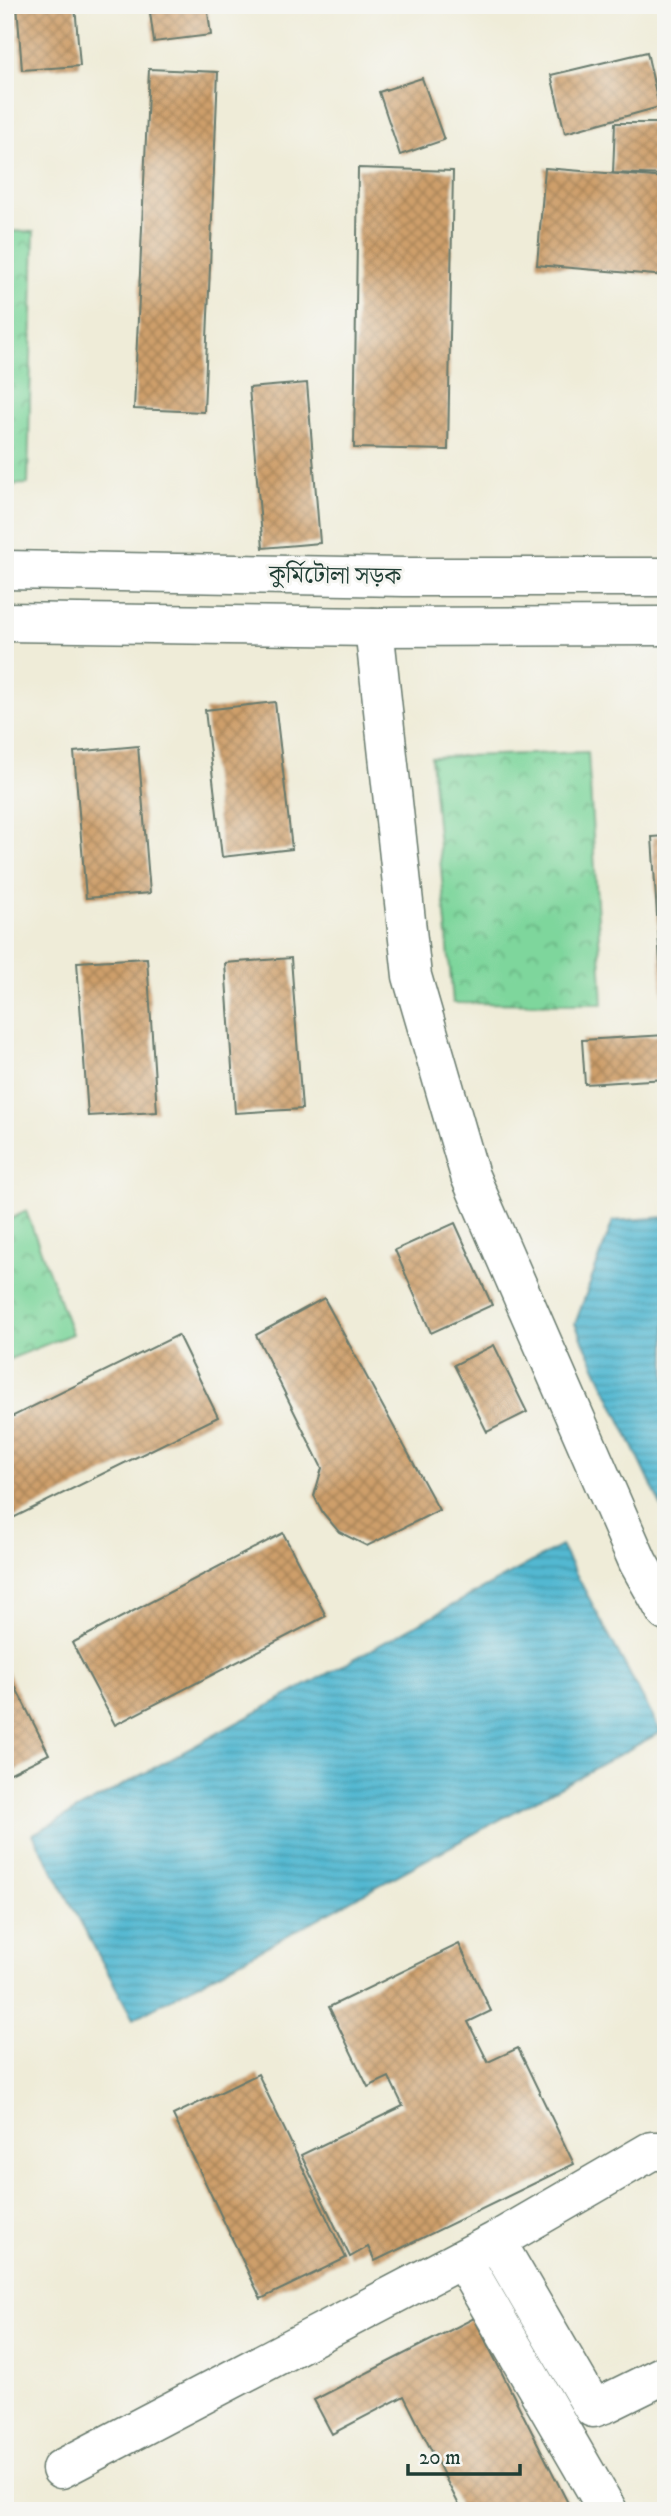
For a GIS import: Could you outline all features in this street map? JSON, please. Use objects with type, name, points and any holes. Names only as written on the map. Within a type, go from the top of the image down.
[{"type":"street","name":"কুর্মিটোলা সড়ক","points":[[5,570],[404,578],[666,577]]},
{"type":"street","name":"কুর্মিটোলা সড়ক","points":[[5,622],[374,627],[666,626]]},
{"type":"street","points":[[374,627],[412,975],[466,1163],[638,1562],[666,1612]]},
{"type":"street","points":[[61,2469],[496,2241],[651,2151],[666,2151]]},
{"type":"street","points":[[496,2241],[593,2408],[666,2374]]},
{"type":"street","points":[[462,2259],[608,2511]]},
{"type":"green space","points":[[5,231],[34,232],[28,484],[5,485]]},
{"type":"green space","points":[[588,752],[603,1004],[453,1003],[431,757]]},
{"type":"green space","points":[[26,1211],[72,1334],[5,1361],[5,1222]]},
{"type":"water","points":[[666,1217],[666,1516],[575,1324],[613,1221]]},
{"type":"water","points":[[561,1546],[661,1732],[133,2019],[33,1834]]},
{"type":"building","points":[[17,5],[75,5],[80,66],[22,70]]},
{"type":"building","points":[[149,5],[207,5],[211,35],[154,42]]},
{"type":"building","points":[[647,52],[659,107],[565,133],[551,75]]},
{"type":"building","points":[[149,69],[218,72],[204,412],[134,409]]},
{"type":"building","points":[[422,78],[444,140],[400,155],[379,92]]},
{"type":"building","points":[[615,123],[666,123],[666,175],[613,173]]},
{"type":"building","points":[[358,168],[453,171],[448,450],[354,448]]},
{"type":"building","points":[[545,168],[666,178],[666,276],[537,265]]},
{"type":"building","points":[[307,383],[320,543],[263,548],[249,388]]},
{"type":"building","points":[[275,702],[292,849],[222,857],[205,710]]},
{"type":"building","points":[[138,746],[150,893],[86,898],[74,752]]},
{"type":"building","points":[[666,836],[666,1025],[664,1025],[652,837]]},
{"type":"building","points":[[147,958],[157,1112],[88,1116],[77,962]]},
{"type":"building","points":[[291,958],[302,1109],[235,1113],[225,963]]},
{"type":"building","points":[[666,1035],[666,1079],[585,1084],[582,1040]]},
{"type":"building","points":[[455,1223],[492,1305],[431,1333],[395,1250]]},
{"type":"building","points":[[324,1298],[439,1510],[367,1546],[339,1532],[323,1513],[314,1496],[322,1468],[256,1335]]},
{"type":"building","points":[[178,1335],[218,1417],[13,1518],[5,1502],[5,1420]]},
{"type":"building","points":[[494,1345],[527,1412],[487,1432],[454,1365]]},
{"type":"building","points":[[283,1533],[326,1616],[115,1725],[72,1643]]},
{"type":"building","points":[[5,1666],[49,1754],[5,1776]]},
{"type":"building","points":[[459,1944],[491,2011],[468,2022],[488,2062],[518,2048],[574,2164],[375,2261],[368,2247],[350,2257],[301,2155],[403,2106],[389,2077],[368,2087],[329,2007]]},
{"type":"building","points":[[258,2074],[346,2258],[261,2299],[173,2115]]},
{"type":"building","points":[[474,2318],[572,2511],[462,2511],[404,2396],[332,2434],[314,2400]]}]
